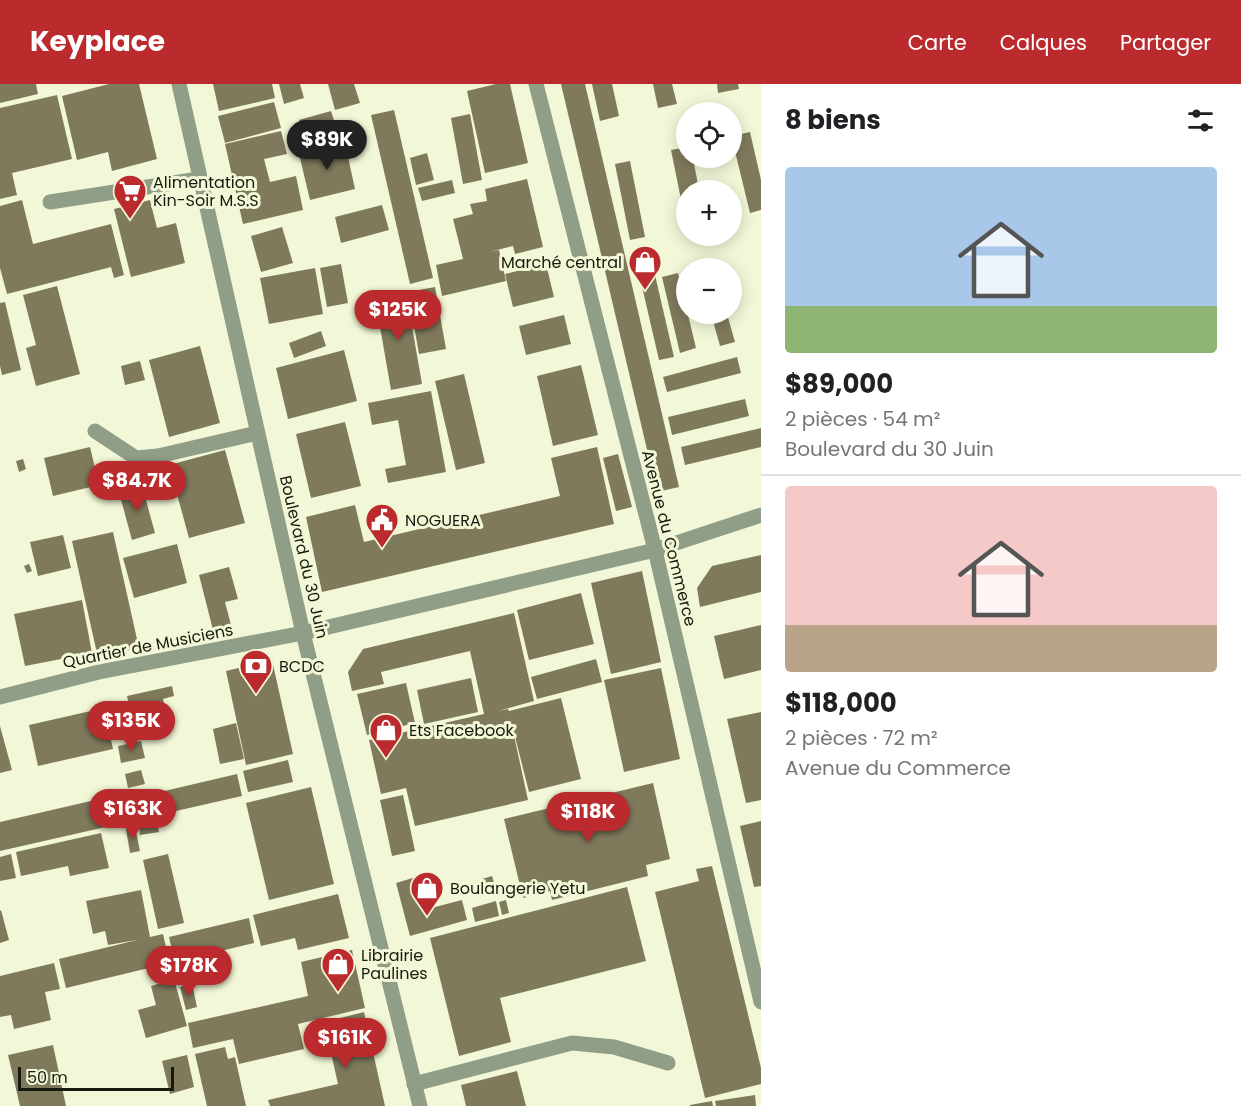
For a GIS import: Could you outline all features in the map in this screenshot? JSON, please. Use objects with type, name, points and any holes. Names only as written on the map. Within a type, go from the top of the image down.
[{"type":"street","name":"Boulevard du 30 Juin","points":[[179,84],[303,633],[420,1106]]},
{"type":"street","name":"Avenue du Commerce","points":[[536,84],[655,550],[761,1002]]},
{"type":"street","points":[[50,202],[199,179]]},
{"type":"street","points":[[95,431],[136,459],[159,456],[257,433]]},
{"type":"street","name":"Quartier de Musiciens","points":[[0,696],[99,672],[303,633],[655,550],[761,515]]},
{"type":"street","points":[[414,1084],[572,1043],[614,1047],[668,1063]]},
{"type":"building","points":[[0,84],[36,84],[38,94],[0,103]]},
{"type":"building","points":[[109,84],[139,84],[157,159],[112,171],[108,152],[77,160],[62,96]]},
{"type":"building","points":[[213,84],[272,84],[275,98],[219,111]]},
{"type":"building","points":[[279,84],[300,84],[304,98],[284,104]]},
{"type":"building","points":[[328,84],[354,84],[360,103],[335,110]]},
{"type":"building","points":[[496,84],[510,84],[528,163],[485,173],[467,91]]},
{"type":"building","points":[[561,84],[585,84],[679,487],[657,492]]},
{"type":"building","points":[[592,84],[612,84],[619,116],[600,121]]},
{"type":"building","points":[[653,84],[672,84],[676,104],[658,108]]},
{"type":"building","points":[[717,84],[738,84],[739,89],[718,93]]},
{"type":"building","points":[[57,95],[72,159],[12,173],[17,195],[0,199],[0,108]]},
{"type":"building","points":[[274,102],[281,128],[225,143],[218,116]]},
{"type":"building","points":[[394,110],[433,278],[410,284],[371,115]]},
{"type":"building","points":[[331,111],[336,127],[303,137],[299,120]]},
{"type":"building","points":[[470,114],[482,180],[463,184],[451,118]]},
{"type":"building","points":[[281,131],[287,154],[264,159],[270,182],[296,176],[303,210],[243,224],[225,144]]},
{"type":"building","points":[[750,132],[761,180],[761,210],[750,213],[739,168],[742,168],[742,134]]},
{"type":"building","points":[[345,143],[355,189],[310,200],[299,154]]},
{"type":"building","points":[[676,149],[676,168],[695,168],[697,180],[677,180],[671,150]]},
{"type":"building","points":[[427,153],[434,180],[416,185],[410,158]]},
{"type":"building","points":[[630,161],[645,237],[630,240],[615,164]]},
{"type":"building","points":[[527,179],[543,247],[515,254],[513,246],[489,252],[499,250],[506,281],[442,296],[436,265],[463,259],[453,219],[473,214],[470,204],[487,201],[485,189]]},
{"type":"building","points":[[452,180],[455,193],[422,201],[418,188]]},
{"type":"building","points":[[22,200],[33,244],[111,224],[124,275],[114,278],[111,267],[7,294],[0,268],[0,206]]},
{"type":"building","points":[[150,200],[157,228],[176,223],[185,263],[131,277],[114,209]]},
{"type":"building","points":[[382,205],[389,230],[341,243],[335,217]]},
{"type":"building","points":[[282,227],[293,263],[261,272],[251,236]]},
{"type":"building","points":[[652,262],[674,357],[659,360],[637,265]]},
{"type":"building","points":[[341,264],[348,303],[327,307],[320,268]]},
{"type":"building","points":[[546,264],[554,297],[513,307],[505,274]]},
{"type":"building","points":[[315,268],[323,314],[269,324],[260,278]]},
{"type":"building","points":[[676,274],[676,324],[690,324],[696,348],[680,353],[662,277]]},
{"type":"building","points":[[57,286],[80,374],[36,386],[26,348],[36,345],[23,295]]},
{"type":"building","points":[[435,287],[446,349],[419,354],[408,292]]},
{"type":"building","points":[[406,292],[422,384],[391,390],[375,298]]},
{"type":"building","points":[[5,302],[21,370],[2,375],[0,303]]},
{"type":"building","points":[[564,315],[571,344],[526,355],[519,326]]},
{"type":"building","points":[[714,324],[730,324],[735,342],[720,346]]},
{"type":"building","points":[[321,331],[326,346],[294,358],[289,343]]},
{"type":"building","points":[[200,346],[220,423],[169,437],[149,360]]},
{"type":"building","points":[[344,350],[357,401],[288,419],[276,368]]},
{"type":"building","points":[[737,357],[741,373],[667,392],[663,377]]},
{"type":"building","points":[[140,361],[145,380],[125,385],[121,366]]},
{"type":"building","points":[[581,365],[598,435],[553,446],[537,376]]},
{"type":"building","points":[[464,374],[485,463],[456,470],[435,381]]},
{"type":"building","points":[[431,391],[446,472],[388,483],[385,469],[406,465],[398,420],[372,425],[368,403]]},
{"type":"building","points":[[745,399],[749,416],[672,435],[668,417]]},
{"type":"building","points":[[345,422],[361,486],[311,498],[296,434]]},
{"type":"building","points":[[761,428],[761,447],[685,465],[681,447]]},
{"type":"building","points":[[90,447],[99,485],[53,496],[44,458]]},
{"type":"building","points":[[597,447],[614,524],[322,592],[306,517],[355,505],[364,542],[560,496],[551,458]]},
{"type":"building","points":[[225,450],[245,523],[189,538],[169,465]]},
{"type":"building","points":[[618,454],[632,507],[616,511],[603,458]]},
{"type":"building","points":[[23,459],[26,469],[19,472],[16,461]]},
{"type":"building","points":[[141,482],[155,533],[132,540],[120,496],[130,494],[128,486]]},
{"type":"building","points":[[113,532],[139,648],[98,658],[72,541]]},
{"type":"building","points":[[63,535],[71,568],[38,576],[30,542]]},
{"type":"building","points":[[177,544],[187,583],[134,598],[123,558]]},
{"type":"building","points":[[761,555],[761,592],[700,607],[697,588],[712,566]]},
{"type":"building","points":[[29,564],[32,571],[27,573],[24,566]]},
{"type":"building","points":[[229,567],[238,599],[225,602],[231,625],[213,630],[199,575]]},
{"type":"building","points":[[642,571],[661,662],[611,674],[591,583]]},
{"type":"building","points":[[581,593],[594,644],[529,660],[517,610]]},
{"type":"building","points":[[82,600],[92,653],[25,666],[14,614]]},
{"type":"building","points":[[514,613],[534,701],[498,711],[508,709],[509,711],[561,698],[581,779],[529,792],[510,717],[528,800],[415,826],[406,788],[381,794],[369,740],[484,714],[470,651],[381,672],[384,684],[352,691],[348,672],[363,649]]},
{"type":"building","points":[[761,625],[761,670],[724,679],[714,636]]},
{"type":"building","points":[[596,659],[602,682],[537,699],[531,677]]},
{"type":"building","points":[[272,660],[293,754],[246,765],[226,671]]},
{"type":"building","points":[[661,668],[680,759],[624,772],[604,680]]},
{"type":"building","points":[[471,678],[478,712],[424,724],[417,690]]},
{"type":"building","points":[[406,683],[415,723],[367,735],[357,694]]},
{"type":"building","points":[[172,686],[174,696],[163,699],[165,707],[151,710],[150,704],[130,709],[127,696]]},
{"type":"building","points":[[104,708],[113,749],[38,766],[29,725]]},
{"type":"building","points":[[761,712],[761,800],[746,803],[727,719]]},
{"type":"building","points":[[236,723],[244,759],[220,764],[213,729]]},
{"type":"building","points":[[0,726],[12,770],[0,773]]},
{"type":"building","points":[[141,741],[145,758],[121,763],[118,746]]},
{"type":"building","points":[[288,760],[293,782],[248,792],[243,771]]},
{"type":"building","points":[[141,770],[145,784],[128,788],[125,774]]},
{"type":"building","points":[[237,774],[242,796],[0,851],[0,822],[95,800],[96,807]]},
{"type":"building","points":[[653,783],[670,859],[646,865],[648,876],[552,900],[550,891],[523,898],[504,819]]},
{"type":"building","points":[[311,787],[334,884],[269,900],[246,803]]},
{"type":"building","points":[[403,795],[415,851],[392,856],[380,800]]},
{"type":"building","points":[[157,821],[159,832],[140,835],[139,825]]},
{"type":"building","points":[[761,821],[761,886],[754,887],[740,826]]},
{"type":"building","points":[[135,827],[140,851],[130,853],[126,829]]},
{"type":"building","points":[[101,833],[109,868],[70,876],[68,866],[21,876],[16,852]]},
{"type":"building","points":[[11,854],[16,878],[0,881],[0,857]]},
{"type":"building","points":[[168,854],[184,923],[158,929],[143,860]]},
{"type":"building","points":[[712,866],[761,1068],[761,1084],[705,1098],[655,892],[699,881],[696,869]]},
{"type":"building","points":[[426,874],[435,907],[462,900],[467,920],[410,936],[396,883]]},
{"type":"building","points":[[492,876],[494,883],[485,887],[482,879]]},
{"type":"building","points":[[627,887],[646,961],[500,998],[511,1042],[459,1056],[430,938]]},
{"type":"building","points":[[141,890],[150,937],[163,934],[173,978],[157,982],[153,967],[66,988],[59,959],[137,940],[108,945],[105,931],[93,934],[86,901]]},
{"type":"building","points":[[338,894],[349,938],[298,950],[295,938],[261,946],[253,915]]},
{"type":"building","points":[[506,900],[509,913],[502,915],[499,902]]},
{"type":"building","points":[[496,901],[499,916],[475,922],[472,908]]},
{"type":"building","points":[[0,911],[9,940],[0,943]]},
{"type":"building","points":[[249,918],[254,943],[175,962],[169,937]]},
{"type":"building","points":[[352,950],[365,1008],[298,1024],[304,1049],[239,1064],[233,1039],[193,1048],[188,1023],[308,996],[301,962]]},
{"type":"building","points":[[54,963],[60,989],[45,992],[51,1020],[14,1029],[11,1015],[0,1017],[0,976]]},
{"type":"building","points":[[174,979],[187,1026],[146,1038],[138,1010],[156,1005],[151,986]]},
{"type":"building","points":[[192,984],[197,1007],[186,1010],[180,987]]},
{"type":"building","points":[[364,1012],[385,1106],[270,1106],[268,1100],[338,1084],[324,1022]]},
{"type":"building","points":[[53,1045],[66,1106],[20,1106],[8,1055]]},
{"type":"building","points":[[225,1047],[228,1059],[235,1057],[246,1106],[207,1106],[195,1054]]},
{"type":"building","points":[[187,1055],[194,1087],[170,1094],[162,1061]]},
{"type":"building","points":[[517,1071],[526,1106],[466,1106],[461,1085]]},
{"type":"building","points":[[755,1095],[756,1106],[716,1106],[715,1101]]},
{"type":"building","points":[[712,1101],[713,1106],[690,1106],[690,1105]]},
{"type":"place","name":"Alimentation Kin-Soir M.S.S","points":[[130,220]]},
{"type":"place","name":"Marché central","points":[[645,291]]},
{"type":"place","name":"NOGUERA","points":[[382,549]]},
{"type":"place","name":"BCDC","points":[[256,695]]},
{"type":"place","name":"Ets Facebook","points":[[386,759]]},
{"type":"place","name":"Boulangerie Yetu","points":[[427,917]]},
{"type":"place","name":"Librairie Paulines","points":[[338,993]]}]
